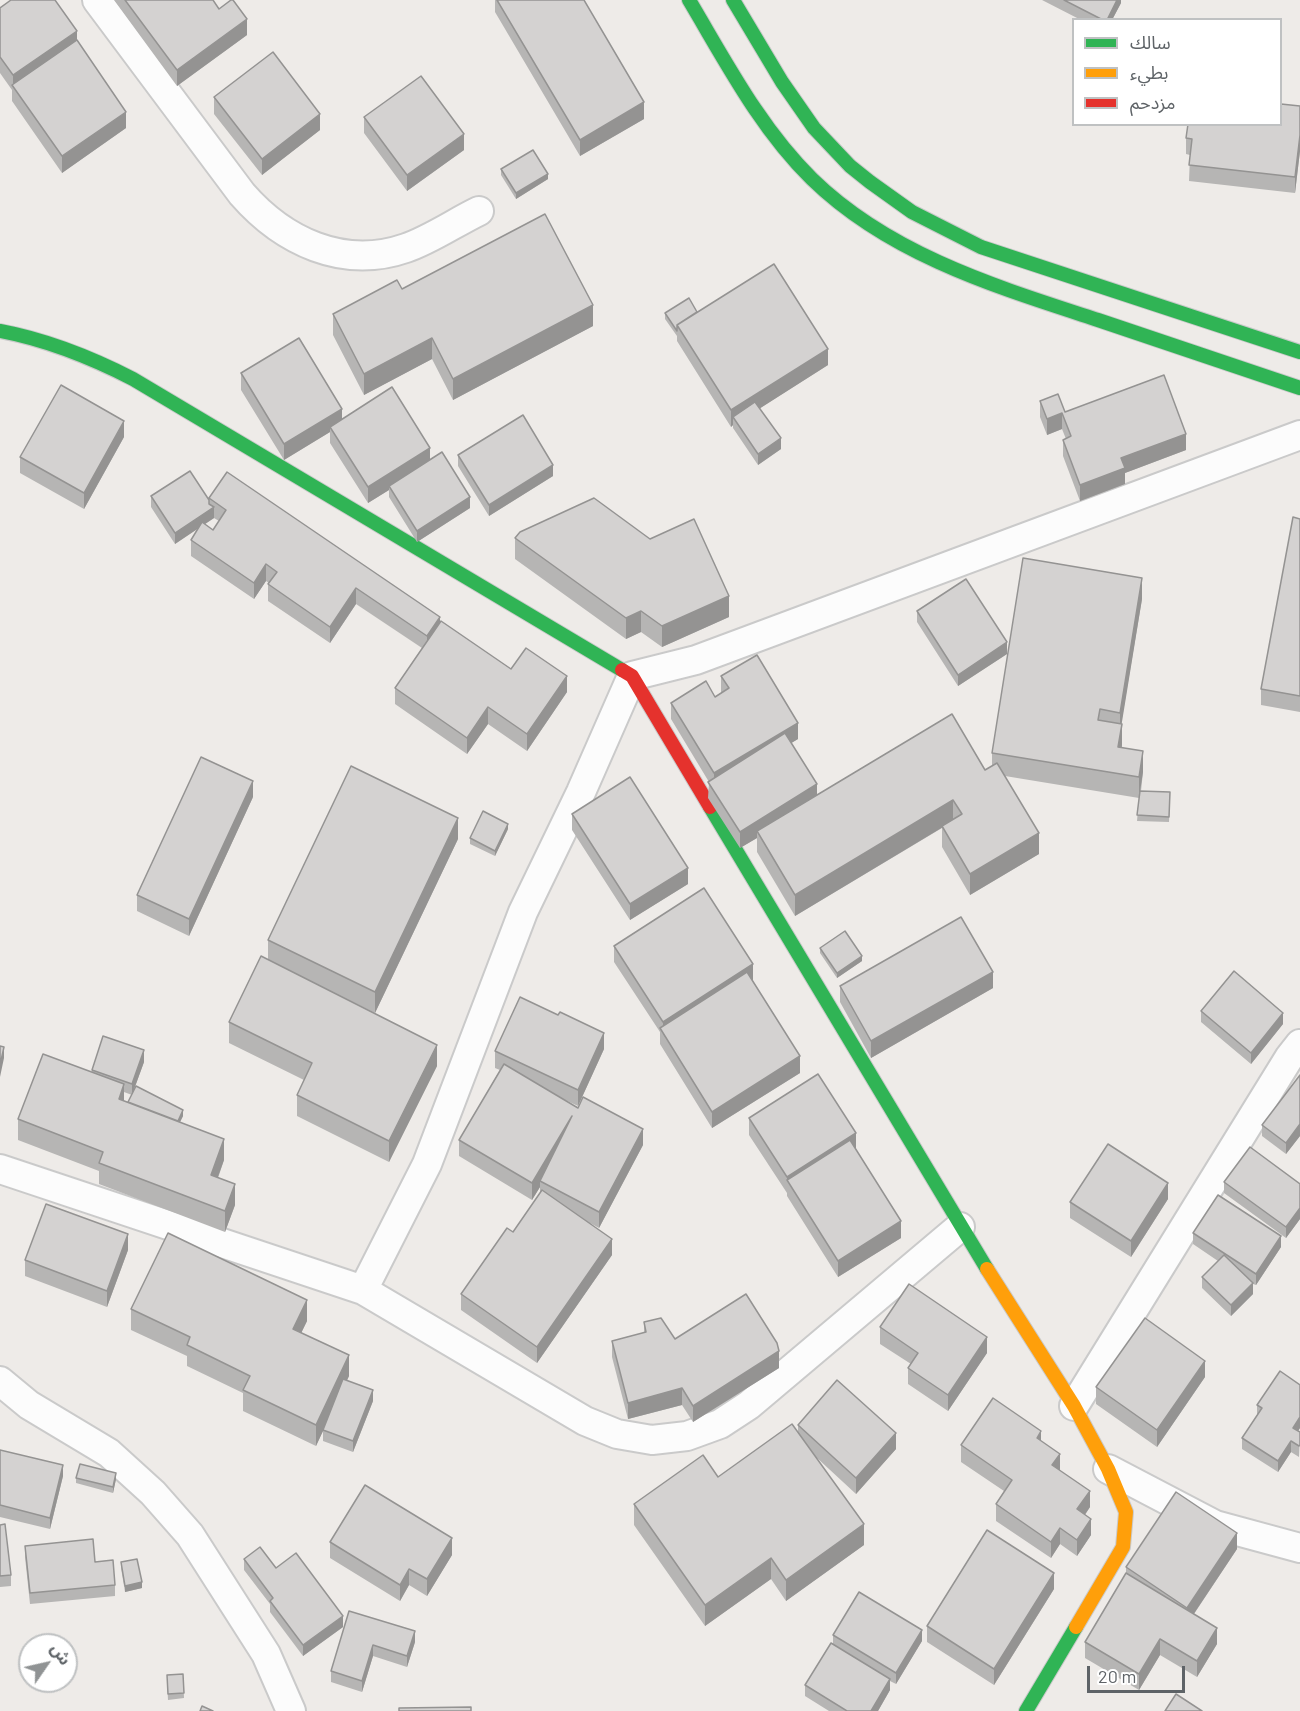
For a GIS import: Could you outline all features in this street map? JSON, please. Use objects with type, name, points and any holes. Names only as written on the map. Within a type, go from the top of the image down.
[{"type":"street","points":[[97,0],[242,194],[266,219],[295,238],[316,248],[338,253],[361,255],[384,253],[406,248],[479,211]]},
{"type":"street","points":[[689,0],[765,125],[812,179],[868,225],[931,261],[964,275],[1300,388]]},
{"type":"street","points":[[733,0],[787,107],[863,177],[890,198],[949,233],[981,247],[1300,352]]},
{"type":"street","points":[[765,125],[787,107]]},
{"type":"street","points":[[0,331],[26,335],[81,353],[133,379],[632,676],[960,1227],[1074,1406],[1108,1469],[1126,1512],[1123,1547],[1026,1711]]},
{"type":"street","points":[[632,676],[696,660],[752,640],[1300,435]]},
{"type":"street","points":[[363,1290],[427,1164],[523,912],[581,792],[632,676]]},
{"type":"street","points":[[1074,1406],[1289,1058],[1300,1044]]},
{"type":"street","points":[[0,1169],[363,1290],[585,1420],[617,1434],[652,1440],[687,1436],[720,1424],[749,1405],[960,1227]]},
{"type":"street","points":[[0,1381],[29,1405],[109,1453],[153,1493],[190,1535],[266,1654],[291,1711]]},
{"type":"street","points":[[1108,1469],[1215,1525],[1300,1548]]},
{"type":"building","points":[[11,0],[55,0],[77,31],[13,75],[0,57],[0,8]]},
{"type":"building","points":[[125,0],[213,0],[219,9],[233,0],[247,19],[177,70]]},
{"type":"building","points":[[497,0],[584,0],[644,102],[580,140]]},
{"type":"building","points":[[1064,0],[1117,0],[1108,18],[1099,18]]},
{"type":"building","points":[[77,40],[126,112],[62,156],[12,85]]},
{"type":"building","points":[[273,52],[320,114],[262,159],[214,97]]},
{"type":"building","points":[[421,76],[464,134],[407,175],[364,117]]},
{"type":"building","points":[[1282,104],[1300,106],[1300,135],[1295,177],[1189,165],[1192,139],[1186,138],[1188,126],[1282,126]]},
{"type":"building","points":[[533,150],[548,174],[516,193],[501,169]]},
{"type":"building","points":[[545,214],[593,305],[453,379],[432,338],[364,374],[333,314],[397,280],[402,289]]},
{"type":"building","points":[[774,264],[828,349],[731,410],[677,325]]},
{"type":"building","points":[[689,298],[697,312],[677,325],[677,331],[665,313]]},
{"type":"building","points":[[299,338],[342,409],[284,444],[241,373]]},
{"type":"building","points":[[1164,375],[1186,434],[1121,458],[1125,468],[1080,485],[1063,440],[1071,436],[1062,413],[1047,419],[1040,401],[1058,394],[1065,412]]},
{"type":"building","points":[[61,385],[124,421],[84,493],[20,457]]},
{"type":"building","points":[[392,387],[430,448],[368,487],[330,427]]},
{"type":"building","points":[[755,402],[781,438],[758,454],[733,417]]},
{"type":"building","points":[[523,415],[553,465],[489,505],[458,455]]},
{"type":"building","points":[[442,452],[470,497],[417,531],[389,486]]},
{"type":"building","points":[[190,471],[209,500],[209,504],[214,507],[175,533],[151,496]]},
{"type":"building","points":[[227,472],[440,617],[427,636],[356,588],[330,627],[268,584],[277,572],[266,564],[254,583],[191,540],[202,522],[213,530],[226,510],[209,498]]},
{"type":"building","points":[[594,498],[650,539],[694,519],[729,596],[662,626],[641,611],[626,618],[515,538],[520,532]]},
{"type":"building","points":[[1293,517],[1300,519],[1300,696],[1261,689]]},
{"type":"building","points":[[1023,558],[1142,578],[1120,713],[1100,709],[1098,720],[1122,724],[1118,747],[1143,751],[1139,777],[992,753]]},
{"type":"building","points":[[966,579],[1007,642],[958,675],[917,611]]},
{"type":"building","points":[[441,621],[511,669],[526,648],[567,676],[527,734],[488,707],[467,738],[395,688]]},
{"type":"building","points":[[757,655],[798,723],[714,773],[671,703],[706,681],[715,697],[729,688],[721,676]]},
{"type":"building","points":[[952,714],[985,770],[997,763],[1039,833],[970,874],[942,826],[962,814],[953,800],[795,895],[757,831]]},
{"type":"building","points":[[785,733],[817,784],[740,832],[708,782]]},
{"type":"building","points":[[201,757],[253,781],[189,919],[137,895]]},
{"type":"building","points":[[351,766],[458,818],[375,992],[268,940]]},
{"type":"building","points":[[630,777],[688,868],[630,904],[572,814]]},
{"type":"building","points":[[1140,791],[1170,792],[1169,817],[1137,815]]},
{"type":"building","points":[[483,811],[508,824],[495,851],[470,838]]},
{"type":"building","points":[[704,888],[753,964],[663,1022],[614,946]]},
{"type":"building","points":[[961,917],[993,972],[871,1041],[840,986]]},
{"type":"building","points":[[845,931],[862,956],[837,973],[820,948]]},
{"type":"building","points":[[261,956],[437,1045],[389,1141],[297,1095],[312,1063],[229,1022]]},
{"type":"building","points":[[1234,971],[1283,1013],[1251,1053],[1201,1011]]},
{"type":"building","points":[[747,972],[800,1056],[712,1112],[660,1028]]},
{"type":"building","points":[[520,997],[558,1015],[560,1012],[604,1033],[578,1090],[495,1051]]},
{"type":"building","points":[[103,1036],[144,1050],[132,1084],[92,1070]]},
{"type":"building","points":[[0,1046],[4,1047],[0,1065]]},
{"type":"building","points":[[43,1054],[124,1084],[119,1099],[224,1139],[211,1175],[235,1184],[225,1211],[99,1163],[103,1152],[18,1119]]},
{"type":"building","points":[[504,1064],[578,1108],[583,1097],[643,1129],[599,1212],[540,1181],[572,1116],[532,1183],[459,1140]]},
{"type":"building","points":[[818,1074],[856,1133],[787,1177],[749,1118]]},
{"type":"building","points":[[1300,1075],[1300,1124],[1286,1143],[1262,1125]]},
{"type":"building","points":[[136,1086],[183,1110],[178,1121],[128,1102]]},
{"type":"building","points":[[850,1140],[901,1221],[838,1261],[787,1180]]},
{"type":"building","points":[[1108,1144],[1168,1183],[1131,1241],[1070,1202]]},
{"type":"building","points":[[1250,1147],[1300,1184],[1300,1208],[1286,1227],[1224,1182]]},
{"type":"building","points":[[542,1190],[612,1239],[537,1347],[461,1294],[507,1228],[513,1232]]},
{"type":"building","points":[[1218,1195],[1281,1236],[1256,1274],[1193,1233]]},
{"type":"building","points":[[46,1204],[128,1234],[107,1291],[25,1260]]},
{"type":"building","points":[[168,1233],[307,1300],[293,1329],[349,1355],[316,1425],[243,1390],[250,1376],[187,1345],[190,1337],[131,1309]]},
{"type":"building","points":[[1224,1255],[1253,1283],[1231,1305],[1202,1277]]},
{"type":"building","points":[[909,1284],[987,1337],[948,1395],[908,1368],[918,1353],[880,1327]]},
{"type":"building","points":[[746,1294],[777,1343],[779,1351],[693,1406],[682,1388],[628,1403],[612,1341],[646,1332],[644,1322],[661,1318],[675,1339]]},
{"type":"building","points":[[1145,1318],[1205,1361],[1157,1430],[1096,1387]]},
{"type":"building","points":[[1280,1371],[1300,1385],[1300,1417],[1293,1428],[1300,1432],[1300,1445],[1291,1441],[1278,1461],[1242,1438],[1262,1408],[1257,1405]]},
{"type":"building","points":[[343,1379],[373,1390],[353,1441],[323,1430]]},
{"type":"building","points":[[837,1380],[896,1433],[856,1478],[798,1425]]},
{"type":"building","points":[[993,1398],[1041,1431],[1037,1438],[1060,1454],[1052,1465],[1090,1491],[1077,1509],[1091,1519],[1077,1540],[1060,1528],[1051,1542],[996,1504],[1012,1480],[961,1445]]},
{"type":"building","points":[[792,1424],[864,1524],[786,1580],[771,1558],[705,1605],[634,1504],[703,1455],[718,1477]]},
{"type":"building","points":[[0,1450],[63,1465],[50,1518],[0,1505]]},
{"type":"building","points":[[80,1464],[116,1473],[113,1487],[76,1478]]},
{"type":"building","points":[[365,1485],[452,1538],[427,1579],[409,1569],[400,1585],[330,1542]]},
{"type":"building","points":[[1176,1492],[1237,1533],[1187,1608],[1126,1567]]},
{"type":"building","points":[[5,1524],[11,1575],[0,1576],[0,1525]]},
{"type":"building","points":[[987,1530],[1054,1573],[994,1669],[927,1626]]},
{"type":"building","points":[[93,1539],[95,1562],[113,1560],[115,1585],[30,1593],[25,1546]]},
{"type":"building","points":[[260,1547],[276,1568],[296,1553],[343,1616],[303,1645],[270,1601],[273,1598],[244,1559]]},
{"type":"building","points":[[137,1559],[142,1582],[125,1586],[121,1562]]},
{"type":"building","points":[[1126,1573],[1217,1628],[1197,1661],[1160,1639],[1139,1674],[1085,1642]]},
{"type":"building","points":[[859,1592],[922,1630],[896,1673],[833,1635]]},
{"type":"building","points":[[349,1611],[415,1631],[407,1656],[373,1645],[362,1681],[331,1671]]},
{"type":"building","points":[[831,1643],[890,1679],[871,1711],[847,1711],[805,1685]]},
{"type":"building","points":[[183,1674],[184,1693],[168,1694],[167,1675]]},
{"type":"building","points":[[1176,1694],[1202,1711],[1165,1711]]},
{"type":"building","points":[[202,1706],[213,1711],[200,1711]]},
{"type":"building","points":[[471,1707],[471,1711],[399,1711],[399,1708]]},
{"type":"traffic: fast","points":[[689,0],[745,94],[793,159],[843,206],[875,228],[946,266],[984,281],[1300,388]]},
{"type":"traffic: fast","points":[[733,0],[782,82],[814,128],[850,166],[912,212],[981,247],[1300,352]]},
{"type":"traffic: fast","points":[[0,331],[68,350],[133,379],[622,670]]},
{"type":"traffic: fast","points":[[710,807],[987,1269]]},
{"type":"traffic: fast","points":[[1026,1711],[1076,1627]]},
{"type":"traffic: slow","points":[[987,1269],[1074,1406],[1108,1469],[1126,1512],[1123,1547],[1076,1627]]},
{"type":"traffic: jam","points":[[622,670],[632,676],[710,807]]}]
